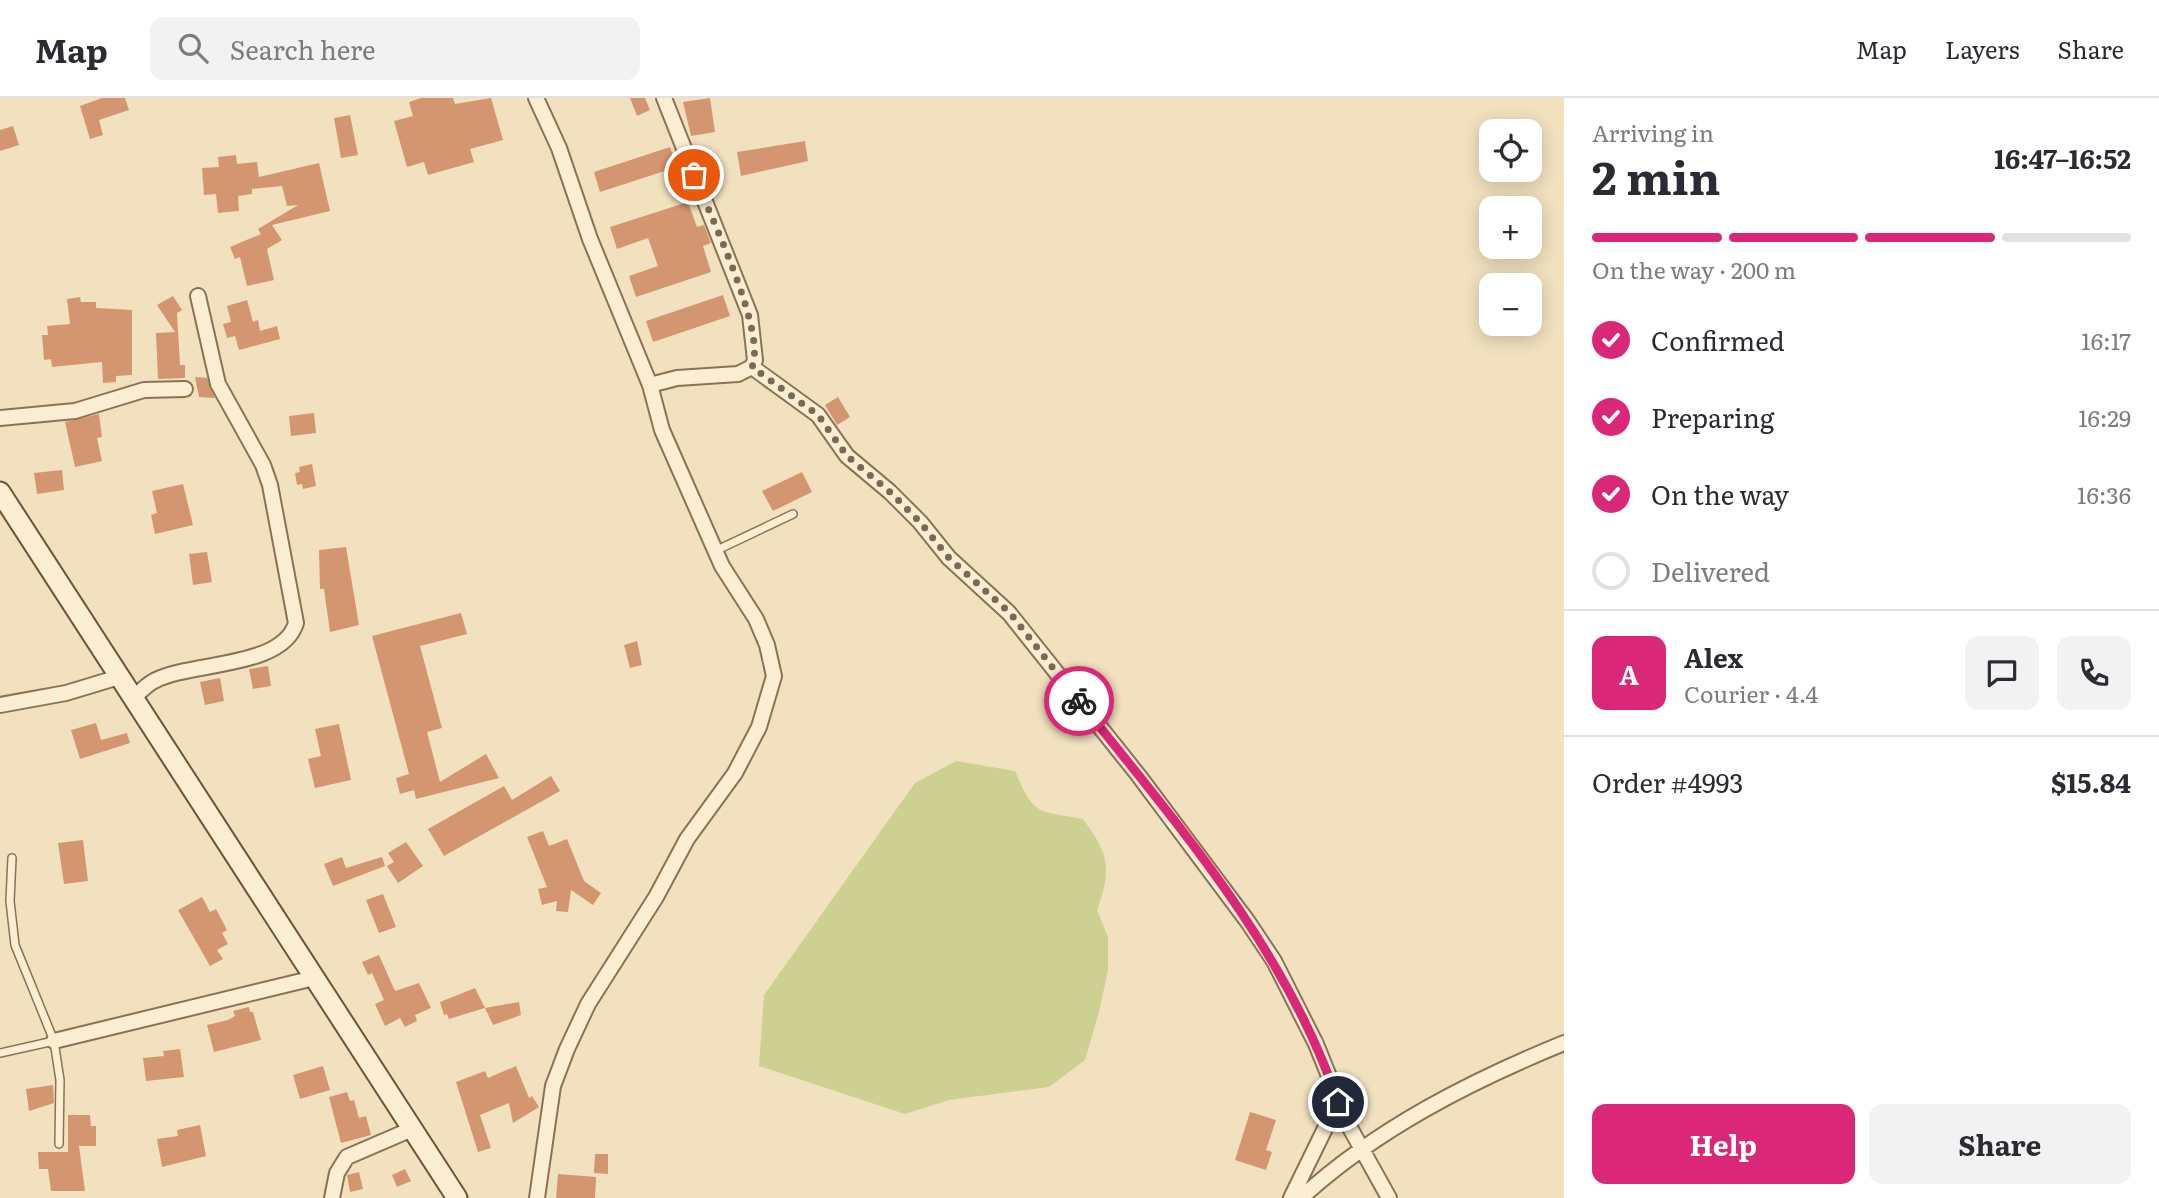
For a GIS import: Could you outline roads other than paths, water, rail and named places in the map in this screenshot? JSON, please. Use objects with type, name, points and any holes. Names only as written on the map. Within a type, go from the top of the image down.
[{"type":"street","points":[[536,98],[559,148],[590,239],[650,385],[662,430],[715,551],[756,618],[767,645],[774,676],[759,727],[735,773],[687,839],[656,897],[588,1004],[566,1049],[552,1086],[537,1198]]},
{"type":"street","points":[[664,98],[750,315],[755,351],[752,367]]},
{"type":"street","points":[[134,699],[158,679],[261,653],[286,642],[296,623],[270,485],[263,466],[218,384],[198,296]]},
{"type":"street","points":[[650,385],[677,378],[738,374],[752,367]]},
{"type":"street","points":[[752,367],[818,415],[847,456],[890,492],[920,522],[949,558],[1010,613],[1139,776],[1248,922],[1297,1004],[1338,1102],[1389,1198]]},
{"type":"street","points":[[0,418],[75,411],[144,390],[185,389]]},
{"type":"street","points":[[0,492],[457,1198]]},
{"type":"street","points":[[0,705],[74,692],[119,677]]},
{"type":"street","points":[[54,1041],[314,978]]},
{"type":"street","points":[[1301,1198],[1363,1151],[1448,1096],[1564,1043]]},
{"type":"street","points":[[1291,1198],[1338,1102]]},
{"type":"street","points":[[332,1198],[337,1173],[347,1157],[412,1129]]},
{"type":"lane","points":[[715,551],[793,514]]},
{"type":"lane","points":[[12,858],[10,901],[15,945],[54,1041],[60,1080],[59,1144]]},
{"type":"lane","points":[[0,1053],[54,1041]]}]
